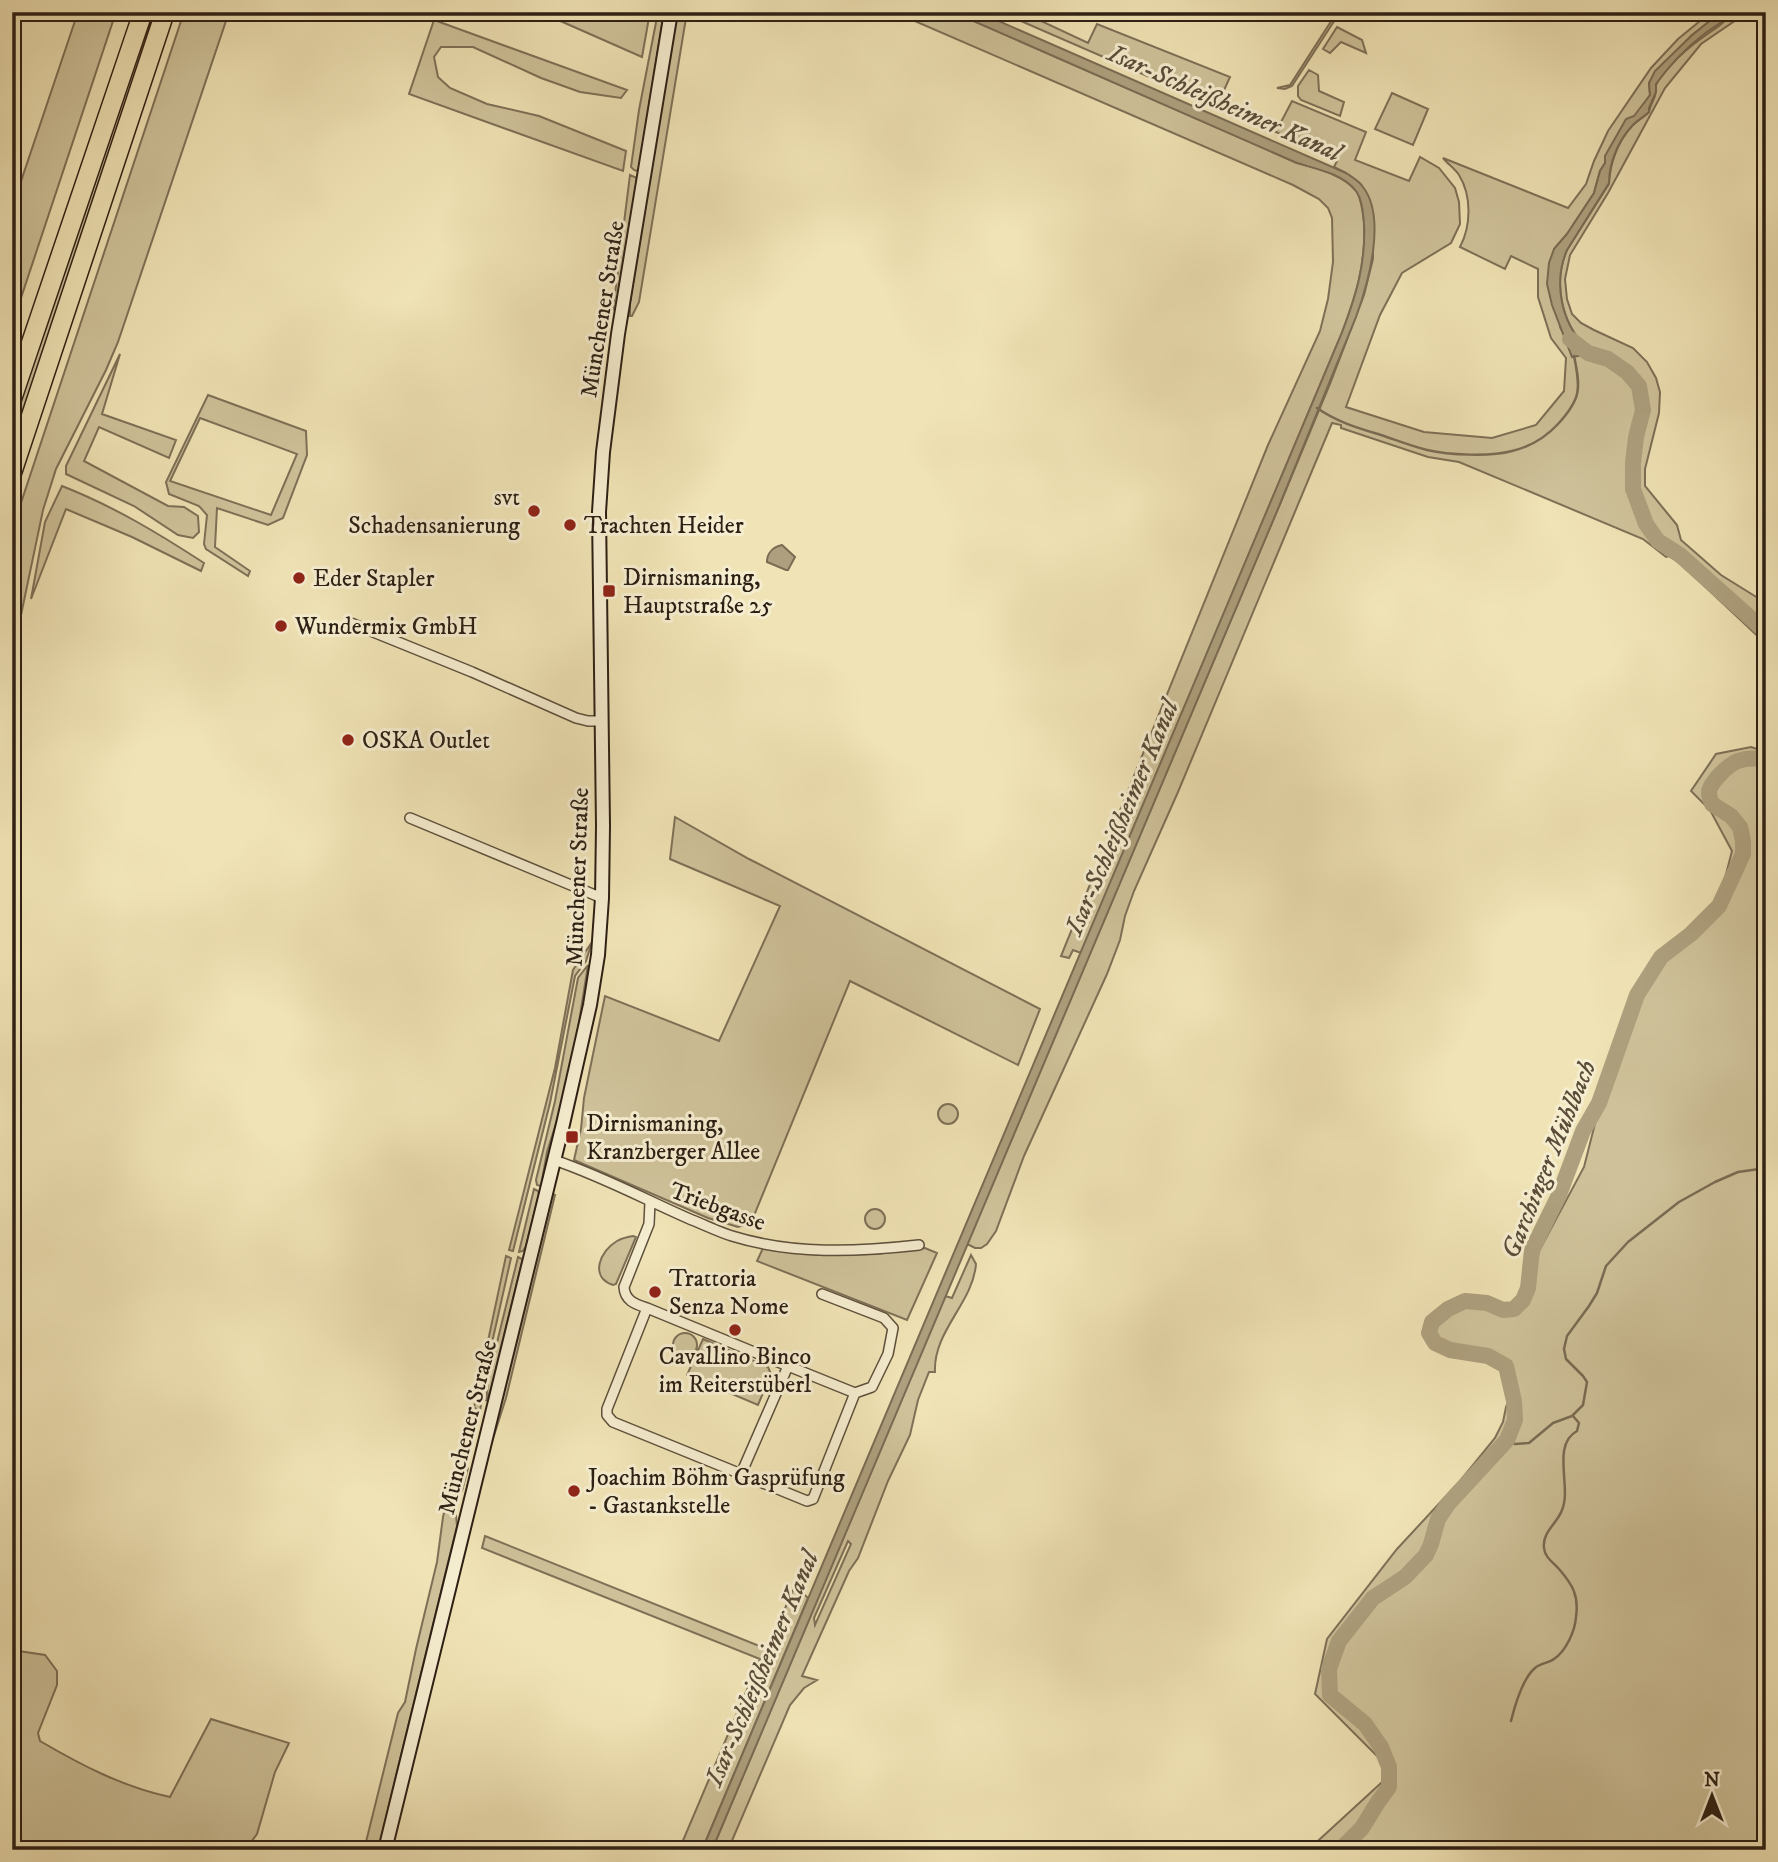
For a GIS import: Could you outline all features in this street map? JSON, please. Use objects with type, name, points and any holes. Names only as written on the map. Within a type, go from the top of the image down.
[{"type":"highway","points":[[12,399],[143,12]]},
{"type":"highway","points":[[12,473],[166,12]]},
{"type":"main road","name":"Münchener Straße","points":[[385,1850],[554,1160],[590,1005],[598,955],[598,896],[603,826],[599,512],[603,452],[618,334],[671,12]]},
{"type":"street","points":[[351,623],[576,718],[601,721]]},
{"type":"street","points":[[410,818],[598,896]]},
{"type":"street","name":"Triebgasse","points":[[554,1160],[730,1235],[757,1243],[818,1251],[875,1250],[919,1245]]},
{"type":"street","points":[[650,1202],[649,1224],[624,1287],[624,1294],[631,1301],[855,1393],[872,1387],[888,1354],[893,1328],[884,1318],[822,1294]]},
{"type":"street","points":[[647,1308],[607,1409],[607,1415],[613,1422],[807,1501],[813,1499],[855,1393]]},
{"type":"street","points":[[741,1474],[788,1366]]},
{"type":"shaded area","points":[[78,12],[116,12],[12,325],[12,208]]},
{"type":"shaded area","points":[[150,12],[157,12],[12,445],[12,425]]},
{"type":"shaded area","points":[[184,12],[229,12],[118,342],[56,469],[43,510],[12,658],[12,530]]},
{"type":"shaded area","points":[[540,12],[650,12],[642,57]]},
{"type":"shaded area","points":[[658,12],[664,12],[637,171],[631,167]]},
{"type":"shaded area","points":[[677,12],[687,12],[639,302],[630,316],[630,302]]},
{"type":"shaded area","points":[[894,12],[953,12],[1297,163],[1337,176],[1356,191],[1362,206],[1362,266],[1341,335],[1081,953],[1073,950],[1069,958],[1061,956],[1268,445],[1320,331],[1333,262],[1332,218],[1328,208],[1319,199],[1293,185]]},
{"type":"shaded area","points":[[953,12],[978,12],[1346,173],[1361,185],[1370,200],[1374,216],[1373,251],[1366,287],[1356,317],[1280,504],[712,1850],[702,1850],[1341,335],[1362,266],[1362,206],[1356,191],[1344,180],[1297,163]]},
{"type":"shaded area","points":[[1000,12],[1022,12],[1088,43],[1097,24],[1230,77],[1220,99],[1279,126],[1292,101],[1366,132],[1355,160],[1409,181],[1420,157],[1439,168],[1455,188],[1460,224],[1451,243],[1402,273],[1380,315],[1346,407],[1424,432],[1492,438],[1536,425],[1564,391],[1566,358],[1551,338],[1538,297],[1538,269],[1511,256],[1505,269],[1460,247],[1468,221],[1468,201],[1459,175],[1443,158],[1568,208],[1586,184],[1608,131],[1651,68],[1678,39],[1711,12],[1721,12],[1691,36],[1649,83],[1650,95],[1600,171],[1594,193],[1554,249],[1560,327],[1567,341],[1586,347],[1571,326],[1562,302],[1561,275],[1567,250],[1609,184],[1613,160],[1623,138],[1632,126],[1649,112],[1656,85],[1664,73],[1694,44],[1732,15],[1741,12],[1736,20],[1701,44],[1665,88],[1608,193],[1570,255],[1565,279],[1572,314],[1581,323],[1633,348],[1647,362],[1656,378],[1660,392],[1659,413],[1645,469],[1645,486],[1677,525],[1681,540],[1721,575],[1766,603],[1766,644],[1681,564],[1669,556],[1666,557],[1643,539],[1459,462],[1428,457],[1332,423],[1134,891],[1107,974],[1024,1156],[996,1231],[987,1244],[975,1248],[967,1244],[1330,384],[1364,295],[1373,259],[1373,214],[1346,173],[1334,167],[1338,159]]},
{"type":"shaded area","points":[[1337,12],[1340,12],[1292,86],[1277,88],[1290,85]]},
{"type":"shaded area","points":[[1721,12],[1735,12],[1690,46],[1656,84],[1649,112],[1634,124],[1623,138],[1613,160],[1609,183],[1567,250],[1561,275],[1562,302],[1571,326],[1586,347],[1583,355],[1572,357],[1547,284],[1549,263],[1554,249],[1594,193],[1605,156],[1626,119],[1634,116],[1650,95],[1649,83],[1655,71],[1691,36]]},
{"type":"shaded area","points":[[434,20],[627,90],[621,98],[580,92],[541,78],[473,47],[441,47],[434,57],[438,77],[450,88],[487,104],[539,116],[626,151],[623,171],[409,94]]},
{"type":"shaded area","points":[[1337,27],[1362,40],[1366,53],[1341,42],[1330,53],[1323,49]]},
{"type":"shaded area","points":[[1309,70],[1318,75],[1319,91],[1344,102],[1340,116],[1301,100],[1298,96],[1298,86]]},
{"type":"shaded area","points":[[1392,93],[1428,109],[1413,145],[1375,129]]},
{"type":"shaded area","points":[[630,175],[637,178],[616,309],[613,310]]},
{"type":"shaded area","points":[[120,354],[102,414],[176,440],[169,458],[99,427],[84,461],[168,506],[184,507],[198,516],[199,532],[193,538],[178,535],[134,506],[66,474],[66,466]]},
{"type":"shaded area","points":[[208,395],[306,431],[307,455],[283,518],[268,525],[217,508],[215,547],[250,571],[248,576],[206,549],[204,544],[207,515],[199,506],[169,494],[166,482]],"holes":[[[200,418],[297,454],[271,515],[170,481]]]},
{"type":"shaded area","points":[[62,486],[117,511],[170,541],[204,563],[201,571],[132,537],[66,509],[31,599],[45,522]]},
{"type":"shaded area","points":[[782,545],[795,557],[788,570],[767,562],[771,551]]},
{"type":"shaded area","points":[[1751,747],[1766,752],[1766,1850],[1308,1850],[1393,1772],[1315,1694],[1327,1639],[1397,1549],[1460,1481],[1495,1438],[1512,1393],[1514,1375],[1508,1360],[1446,1344],[1437,1338],[1437,1323],[1449,1313],[1469,1305],[1483,1306],[1511,1316],[1527,1306],[1539,1251],[1584,1167],[1618,1033],[1659,956],[1717,909],[1732,851],[1710,810],[1691,791],[1716,754]]},
{"type":"shaded area","points":[[675,817],[749,859],[1040,1009],[1018,1065],[850,981],[751,1223],[738,1227],[708,1218],[574,1160],[605,996],[719,1041],[780,906],[670,859]]},
{"type":"shaded area","points":[[592,942],[586,961],[575,976],[550,1103],[513,1251],[509,1250],[555,1068],[573,970]]},
{"type":"shaded area","points":[[588,965],[576,1041],[547,1152],[541,1186],[537,1185],[536,1180],[555,1101],[578,978]]},
{"type":"shaded area","points":[[944,1104],[952,1104],[958,1114],[952,1124],[944,1124],[938,1118],[938,1110]]},
{"type":"shaded area","points":[[534,1189],[539,1194],[526,1246],[519,1252]]},
{"type":"shaded area","points":[[552,1194],[555,1195],[506,1398],[490,1448]]},
{"type":"shaded area","points":[[871,1209],[879,1209],[885,1219],[879,1229],[871,1229],[865,1223],[865,1215]]},
{"type":"shaded area","points":[[636,1237],[616,1284],[613,1285],[601,1276],[599,1270],[602,1257],[611,1245]]},
{"type":"shaded area","points":[[763,1248],[819,1255],[875,1254],[925,1248],[937,1253],[907,1320],[757,1261]]},
{"type":"shaded area","points":[[971,1255],[976,1264],[968,1292],[940,1343],[935,1372],[929,1372],[918,1400],[910,1435],[888,1481],[858,1558],[849,1571],[802,1676],[817,1680],[804,1688],[790,1705],[728,1850],[712,1850],[945,1296],[952,1298]],"holes":[[[848,1541],[851,1544],[815,1625],[814,1618]]]},
{"type":"shaded area","points":[[506,1256],[511,1258],[485,1374],[480,1412],[474,1407]]},
{"type":"shaded area","points":[[518,1257],[522,1262],[486,1401],[489,1375]]},
{"type":"shaded area","points":[[685,1333],[694,1336],[697,1345],[694,1354],[685,1357],[676,1354],[673,1345],[676,1336]]},
{"type":"shaded area","points":[[703,1339],[768,1367],[771,1374],[758,1405],[687,1375]]},
{"type":"shaded area","points":[[471,1448],[468,1460],[464,1463],[468,1468],[462,1491],[451,1495],[452,1476]]},
{"type":"shaded area","points":[[450,1510],[456,1515],[457,1526],[378,1850],[364,1850],[398,1713],[405,1702],[437,1562],[444,1513]]},
{"type":"shaded area","points":[[485,1536],[767,1649],[794,1588],[808,1598],[702,1850],[679,1850],[760,1659],[482,1548]]},
{"type":"shaded area","points":[[12,1650],[45,1655],[57,1671],[57,1685],[38,1733],[40,1741],[87,1767],[153,1793],[170,1797],[211,1719],[289,1743],[275,1772],[257,1834],[245,1850],[12,1850]]},
{"type":"waterway","name":"Garchinger Mühlbach","points":[[1570,339],[1588,353],[1608,359],[1627,372],[1639,386],[1643,410],[1636,437],[1633,489],[1646,524],[1658,541],[1680,555],[1766,632]]},
{"type":"waterway","points":[[1317,408],[1348,424],[1427,450],[1470,455],[1503,453],[1537,441],[1566,415],[1577,393],[1578,377],[1574,356]]},
{"type":"waterway","name":"Garchinger Mühlbach","points":[[1340,1850],[1362,1828],[1389,1787],[1389,1767],[1381,1747],[1365,1724],[1330,1695],[1329,1669],[1339,1641],[1373,1598],[1405,1577],[1426,1555],[1438,1519],[1448,1504],[1507,1440],[1515,1420],[1514,1401],[1506,1366],[1488,1356],[1450,1350],[1435,1343],[1429,1333],[1432,1322],[1448,1309],[1465,1301],[1487,1303],[1503,1310],[1514,1309],[1523,1300],[1528,1288],[1532,1250],[1559,1195],[1583,1131],[1599,1103],[1637,995],[1661,957],[1691,934],[1719,906],[1743,854],[1740,827],[1731,816],[1712,804],[1709,794],[1712,784],[1734,763],[1748,759],[1766,760]]},
{"type":"waterway","points":[[1507,1440],[1515,1444],[1529,1443],[1553,1423],[1572,1416],[1583,1405],[1587,1382],[1566,1359],[1564,1349],[1567,1336],[1597,1293],[1606,1266],[1628,1242],[1679,1202],[1715,1182],[1738,1172],[1766,1168]]},
{"type":"waterway","points":[[1511,1721],[1526,1679],[1537,1666],[1552,1660],[1562,1651],[1572,1634],[1575,1622],[1577,1603],[1574,1591],[1544,1548],[1545,1537],[1560,1515],[1564,1501],[1563,1456],[1565,1446],[1577,1431],[1579,1423],[1573,1416]]},
{"type":"place","name":"svt Schadensanierung","points":[[534,511]]},
{"type":"place","name":"Trachten Heider","points":[[570,525]]},
{"type":"place","name":"Eder Stapler","points":[[299,578]]},
{"type":"place","name":"Dirnismaning, Hauptstraße 25","points":[[609,591]]},
{"type":"place","name":"Wundermix GmbH","points":[[281,626]]},
{"type":"place","name":"OSKA Outlet","points":[[348,740]]},
{"type":"place","name":"Dirnismaning, Kranzberger Allee","points":[[572,1137]]},
{"type":"place","name":"Trattoria Senza Nome","points":[[655,1292]]},
{"type":"place","name":"Cavallino Binco im Reiterstüberl","points":[[735,1330]]},
{"type":"place","name":"Joachim Böhm Gasprüfung - Gastankstelle","points":[[574,1491]]},
{"type":"water label","name":"Isar-Schleißheimer Kanal","points":[[1225,102]]},
{"type":"water label","name":"Isar-Schleißheimer Kanal","points":[[1121,817]]},
{"type":"water label","name":"Isar-Schleißheimer Kanal","points":[[761,1668]]}]
